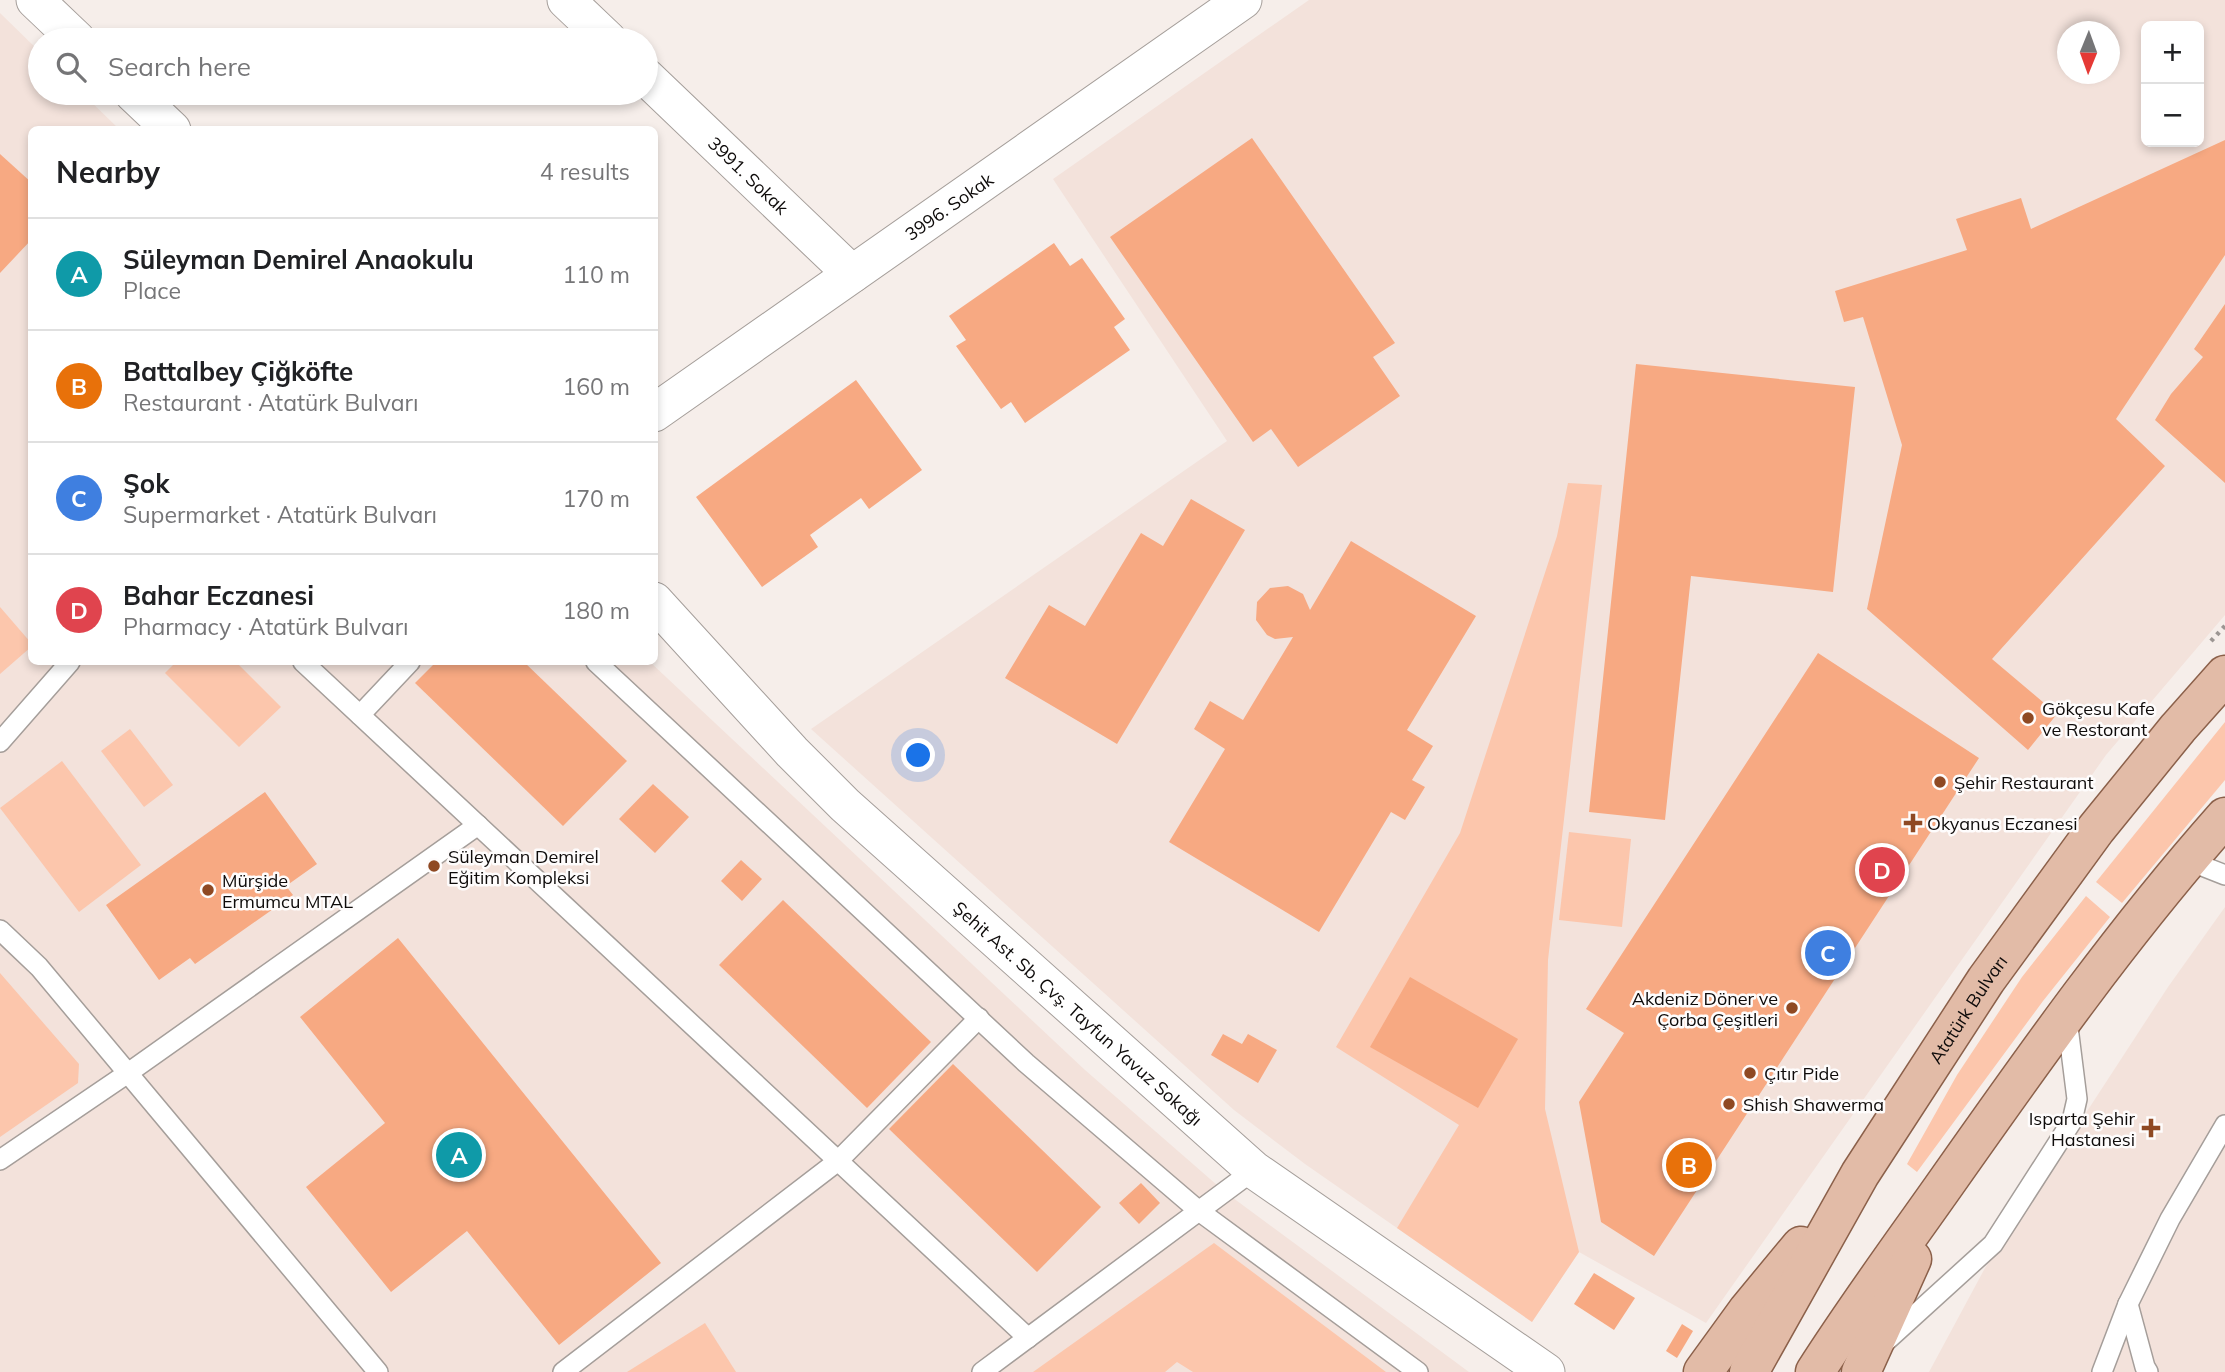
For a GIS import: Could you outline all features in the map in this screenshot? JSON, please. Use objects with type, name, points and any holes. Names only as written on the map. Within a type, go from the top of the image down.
[{"type":"main road","name":"Atatürk Bulvarı","points":[[1749,1372],[1860,1174],[1986,980],[2088,840],[2178,728],[2225,675]]},
{"type":"main road","points":[[1815,1372],[1856,1309],[2066,1013],[2122,938],[2225,817]]},
{"type":"main road","points":[[1703,1372],[1748,1310],[1860,1174]]},
{"type":"main road","points":[[1864,1365],[1949,1178]]},
{"type":"street","points":[[35,0],[65,28]]},
{"type":"street","name":"3996. Sokak","points":[[658,410],[1243,0]]},
{"type":"street","points":[[574,3],[597,28]]},
{"type":"street","name":"3991. Sokak","points":[[658,88],[852,274]]},
{"type":"street","points":[[146,105],[168,126]]},
{"type":"street","name":"Şehit Ast. Sb. Çvş. Tayfun Yavuz Sokağı","points":[[658,605],[792,752],[845,805],[1254,1170],[1546,1372]]},
{"type":"lane","points":[[0,741],[67,665]]},
{"type":"lane","points":[[306,665],[1028,1338]]},
{"type":"lane","points":[[360,715],[407,665]]},
{"type":"lane","points":[[599,665],[1026,1063],[1199,1211],[1418,1372]]},
{"type":"lane","points":[[0,1160],[128,1073],[478,825]]},
{"type":"lane","points":[[2187,860],[2225,875]]},
{"type":"lane","points":[[0,930],[39,967],[378,1372]]},
{"type":"lane","points":[[1864,1365],[1993,1244],[2072,1121],[2077,1099],[2066,1013]]},
{"type":"lane","points":[[564,1372],[838,1161],[979,1018]]},
{"type":"lane","points":[[2102,1372],[2128,1304],[2170,1219],[2225,1125]]},
{"type":"lane","points":[[982,1372],[1254,1170]]},
{"type":"lane","points":[[2128,1304],[2148,1372]]},
{"type":"shaded area","points":[[1309,0],[2225,0],[2225,615],[2106,755],[1706,1323],[1579,1252],[1532,1322],[1305,1164],[1234,1110],[811,729],[1227,441],[1053,179]]},
{"type":"shaded area","name":"Süleyman Demirel Eğitim Kompleksi","points":[[0,13],[28,40],[28,105],[94,105],[116,126],[28,126],[28,665],[653,665],[1085,1070],[1225,1192],[1469,1372],[0,1372]]},
{"type":"shaded area","points":[[1568,483],[1602,485],[1548,960],[1545,1109],[1579,1252],[1532,1322],[1397,1228],[1459,1125],[1336,1047],[1460,833],[1557,536]]},
{"type":"shaded area","points":[[0,607],[28,639],[28,650],[0,674]]},
{"type":"shaded area","points":[[173,665],[239,665],[281,707],[239,747],[165,673]]},
{"type":"shaded area","points":[[2225,722],[2225,780],[2122,903],[2096,882]]},
{"type":"shaded area","points":[[130,729],[173,785],[144,807],[101,751]]},
{"type":"shaded area","points":[[62,761],[141,865],[79,912],[0,808]]},
{"type":"shaded area","points":[[1569,832],[1631,839],[1622,927],[1559,920]]},
{"type":"shaded area","points":[[2086,896],[2110,917],[2043,1001],[1917,1172],[1907,1164],[1957,1075],[2022,977]]},
{"type":"shaded area","name":"Isparta Şehir Hastanesi","points":[[2225,907],[2225,1372],[1929,1372],[1985,1268],[2168,987]]},
{"type":"shaded area","points":[[0,973],[79,1064],[78,1083],[0,1137]]},
{"type":"shaded area","points":[[1214,1243],[1386,1372],[1193,1372],[1177,1362],[1165,1372],[1033,1372]]},
{"type":"shaded area","points":[[705,1323],[736,1372],[627,1372]]},
{"type":"building","points":[[1252,138],[1395,343],[1373,357],[1400,396],[1298,467],[1271,429],[1253,442],[1110,237]]},
{"type":"building","points":[[2225,140],[2225,255],[2116,419],[2165,466],[1992,659],[2057,714],[2028,750],[1867,609],[1902,445],[1863,317],[1844,322],[1835,291],[1967,250],[1956,219],[2021,198],[2031,229]]},
{"type":"building","points":[[0,154],[28,179],[28,243],[0,273]]},
{"type":"building","points":[[1054,243],[1070,266],[1082,258],[1125,319],[1114,327],[1130,350],[1025,423],[1011,402],[1001,409],[956,346],[966,340],[949,316]]},
{"type":"building","points":[[2225,304],[2225,483],[2155,420],[2171,394],[2203,357],[2194,349]]},
{"type":"building","points":[[1636,364],[1855,387],[1833,592],[1691,576],[1665,820],[1589,812]]},
{"type":"building","points":[[856,380],[922,470],[869,509],[861,498],[810,535],[818,547],[762,587],[696,497]]},
{"type":"building","points":[[1191,499],[1245,530],[1117,744],[1005,678],[1049,605],[1085,626],[1141,533],[1163,546]]},
{"type":"building","points":[[1351,541],[1476,616],[1407,730],[1433,746],[1412,780],[1425,787],[1405,820],[1391,812],[1319,932],[1169,842],[1225,749],[1194,729],[1210,701],[1243,720],[1293,637],[1275,639],[1267,635],[1256,620],[1257,602],[1270,588],[1288,586],[1303,594],[1310,610]]},
{"type":"building","points":[[1818,653],[1979,758],[1654,1256],[1601,1222],[1579,1102],[1624,1033],[1586,1009]]},
{"type":"building","points":[[433,665],[527,665],[627,761],[563,826],[415,683]]},
{"type":"building","points":[[653,784],[689,817],[655,853],[619,819]]},
{"type":"building","name":"Mürşide Ermumcu MTAL","points":[[265,792],[317,864],[286,886],[293,895],[195,964],[190,958],[159,980],[106,905]]},
{"type":"building","points":[[741,860],[762,879],[742,901],[721,881]]},
{"type":"building","points":[[783,900],[931,1042],[867,1108],[719,965]]},
{"type":"building","points":[[398,938],[661,1263],[559,1345],[467,1231],[391,1292],[306,1187],[385,1123],[300,1017]]},
{"type":"building","points":[[1410,977],[1518,1039],[1478,1108],[1370,1047]]},
{"type":"building","points":[[1223,1034],[1242,1044],[1248,1034],[1277,1050],[1258,1083],[1211,1055]]},
{"type":"building","points":[[953,1064],[1101,1207],[1037,1272],[889,1129]]},
{"type":"building","points":[[1141,1183],[1160,1203],[1139,1224],[1119,1203]]},
{"type":"building","points":[[1594,1273],[1635,1298],[1614,1330],[1574,1304]]},
{"type":"building","points":[[1682,1324],[1693,1331],[1677,1358],[1666,1351]]},
{"type":"place","name":"Gökçesu Kafe ve Restorant","points":[[2028,718]]},
{"type":"place","name":"Şehir Restaurant","points":[[1940,782]]},
{"type":"place","name":"Okyanus Eczanesi","points":[[1913,823]]},
{"type":"place","name":"Süleyman Demirel Eğitim Kompleksi","points":[[434,866]]},
{"type":"place","name":"Bahar Eczanesi","points":[[1882,870]]},
{"type":"place","name":"Mürşide Ermumcu MTAL","points":[[208,890]]},
{"type":"place","name":"Şok","points":[[1828,953]]},
{"type":"place","name":"Akdeniz Döner ve Çorba Çeşitleri","points":[[1792,1008]]},
{"type":"place","name":"Çıtır Pide","points":[[1750,1073]]},
{"type":"place","name":"Shish Shawerma","points":[[1729,1104]]},
{"type":"place","name":"Isparta Şehir Hastanesi","points":[[2151,1128]]},
{"type":"place","name":"Süleyman Demirel Anaokulu","points":[[459,1155]]},
{"type":"place","name":"Battalbey Çiğköfte","points":[[1689,1165]]}]
